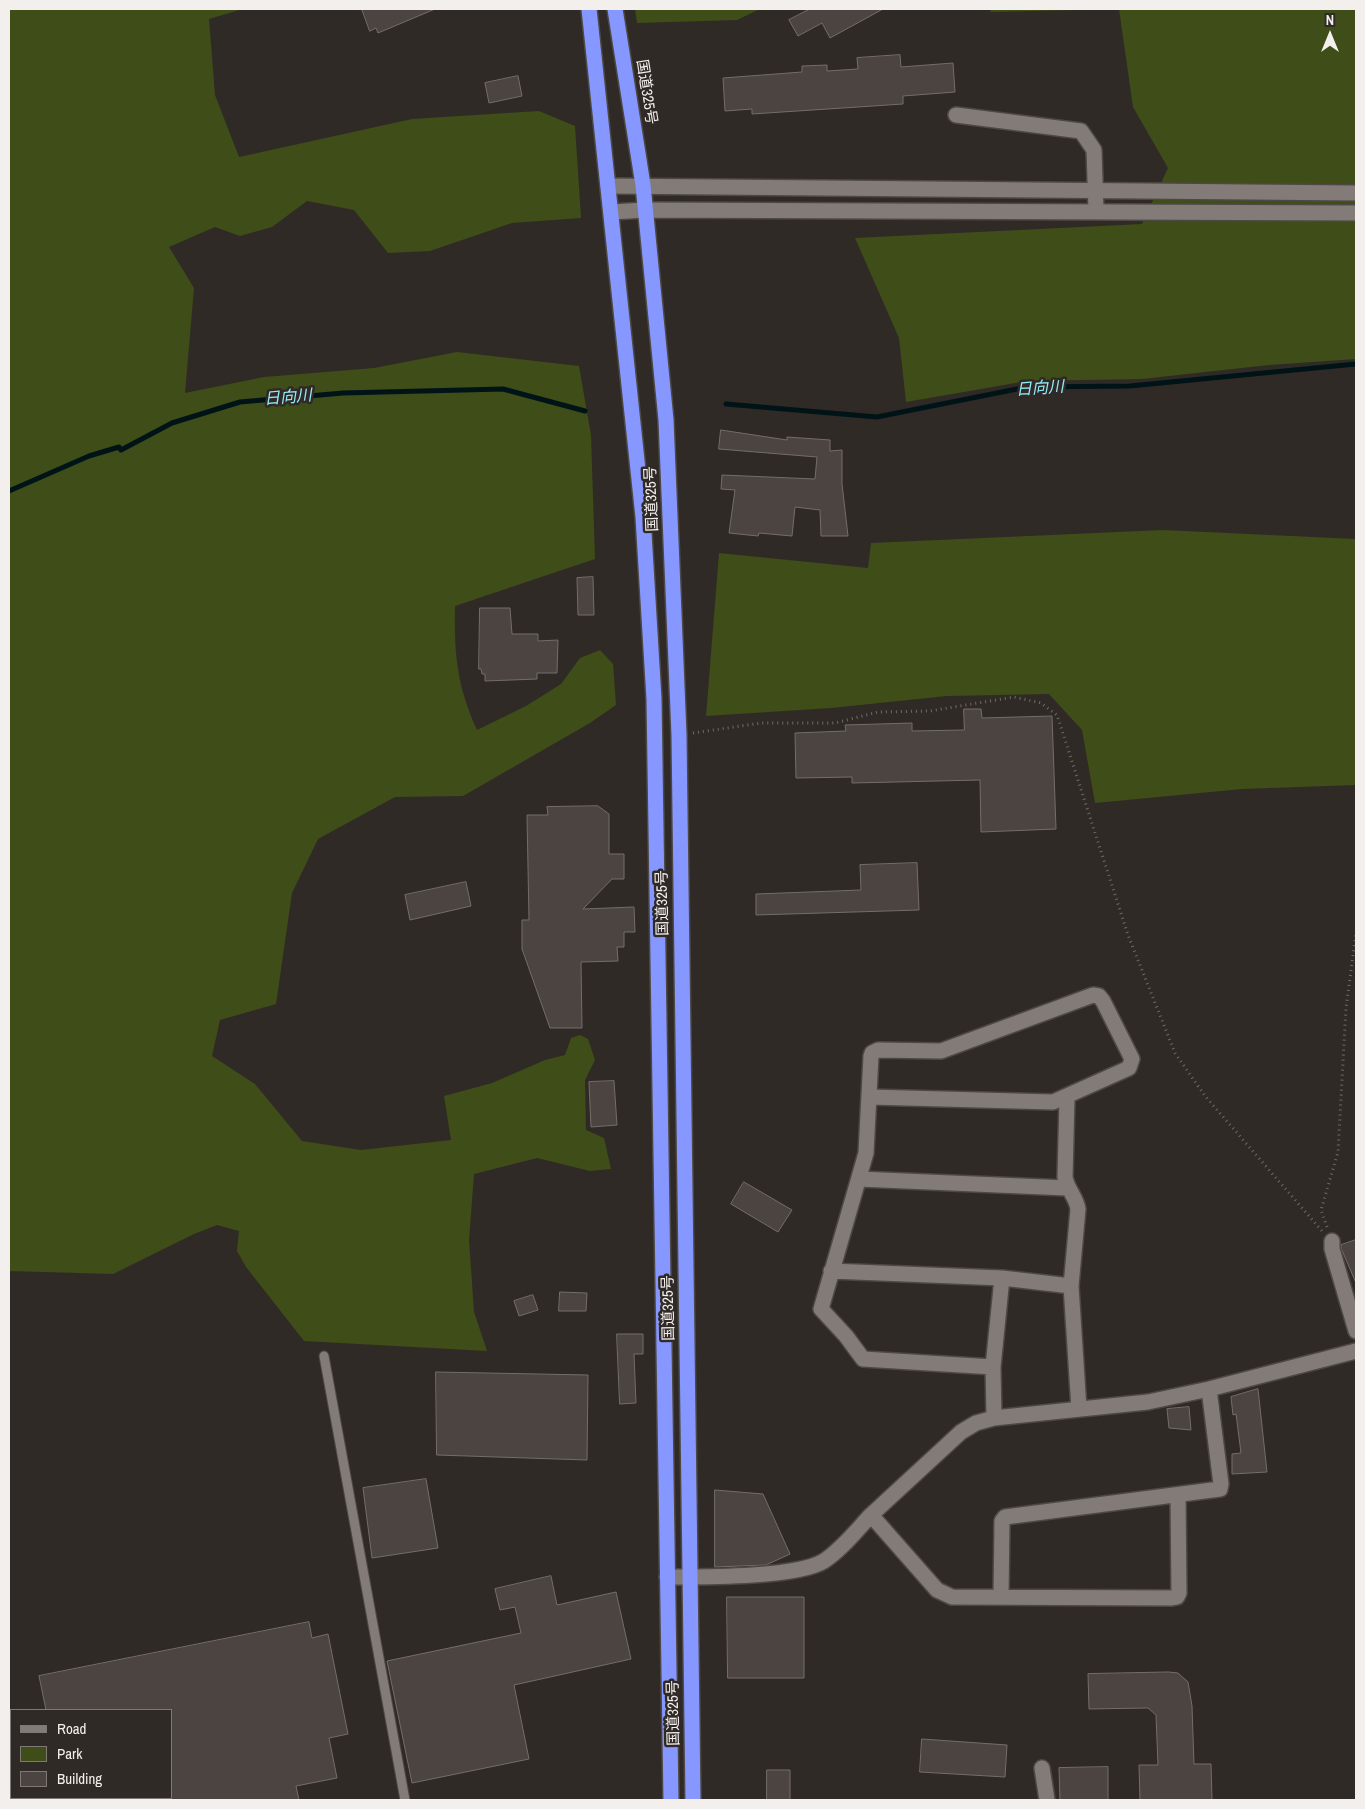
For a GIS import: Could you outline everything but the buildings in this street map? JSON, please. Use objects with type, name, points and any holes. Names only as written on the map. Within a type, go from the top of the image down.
[{"type":"highway","name":"国道325号","points":[[589,9],[643,517],[654,699],[671,1800]]},
{"type":"highway","name":"国道325号","points":[[615,9],[643,185],[666,420],[679,735],[693,1800]]},
{"type":"street","points":[[956,115],[1081,131],[1094,150],[1096,210]]},
{"type":"street","points":[[608,186],[1356,193]]},
{"type":"street","points":[[611,212],[646,210],[872,212],[1096,210],[1356,213]]},
{"type":"street","points":[[869,1097],[1048,1103],[1067,1098],[1129,1068],[1132,1064],[1132,1059],[1100,996],[1093,995],[942,1051],[874,1050],[871,1056],[866,1153],[821,1309],[846,1336],[863,1359],[993,1366]]},
{"type":"street","points":[[1067,1098],[1067,1188],[1077,1199],[1078,1209],[1071,1286],[1079,1409]]},
{"type":"street","points":[[859,1179],[1067,1188]]},
{"type":"street","points":[[1332,1241],[1332,1249],[1356,1331]]},
{"type":"street","points":[[831,1271],[1002,1278],[1071,1286]]},
{"type":"street","points":[[994,1418],[993,1366],[1002,1278]]},
{"type":"street","points":[[667,1577],[763,1573],[811,1567],[835,1552],[961,1432],[976,1423],[994,1418],[1148,1402],[1209,1389],[1356,1351]]},
{"type":"street","points":[[1001,1597],[1002,1521],[1005,1517],[1220,1489],[1221,1484],[1209,1389]]},
{"type":"street","points":[[871,1516],[937,1590],[944,1595],[952,1597],[1176,1597],[1179,1593],[1178,1495]]},
{"type":"street","points":[[1042,1768],[1047,1800]]},
{"type":"lane","points":[[324,1356],[405,1800]]},
{"type":"path","points":[[679,735],[761,723],[835,723],[878,712],[930,711],[1014,697],[1041,703],[1057,715],[1128,935],[1175,1053],[1205,1096],[1332,1241]]},
{"type":"path","points":[[1332,1241],[1322,1210],[1338,1152],[1346,1008],[1356,933]]},
{"type":"green space","points":[[9,9],[243,9],[209,19],[215,95],[239,157],[412,119],[539,111],[575,126],[581,218],[512,223],[430,251],[388,253],[354,210],[307,201],[272,227],[240,236],[215,227],[169,247],[194,288],[185,393],[264,377],[374,368],[457,352],[579,366],[591,435],[595,559],[455,606],[456,655],[465,699],[477,730],[526,706],[561,684],[580,658],[600,650],[613,664],[616,705],[590,723],[463,796],[395,797],[318,839],[292,893],[276,1004],[220,1020],[212,1056],[255,1084],[302,1141],[361,1150],[451,1140],[444,1096],[492,1083],[545,1060],[565,1055],[571,1038],[580,1035],[588,1039],[595,1060],[585,1080],[586,1130],[604,1138],[611,1169],[590,1171],[537,1158],[474,1174],[469,1240],[474,1312],[487,1351],[304,1341],[246,1267],[237,1251],[239,1231],[217,1225],[194,1234],[113,1274],[9,1271]]},
{"type":"green space","points":[[635,9],[760,9],[737,20],[637,23]]},
{"type":"green space","points":[[990,9],[1119,9],[991,12]]},
{"type":"green space","points":[[1119,9],[1356,9],[1356,359],[1269,365],[1142,379],[1027,381],[906,402],[899,338],[855,238],[1142,224],[1168,168],[1133,107]]},
{"type":"green space","points":[[1163,530],[1356,539],[1356,785],[1242,789],[1095,803],[1082,730],[1049,694],[947,696],[831,708],[706,716],[719,553],[868,568],[871,543]]},
{"type":"waterway","name":"日向川","points":[[726,404],[877,417],[1027,387],[1130,386],[1356,364]]},
{"type":"waterway","name":"日向川","points":[[9,491],[89,456],[119,447],[121,450],[172,423],[240,402],[343,393],[503,389],[585,411]]}]
